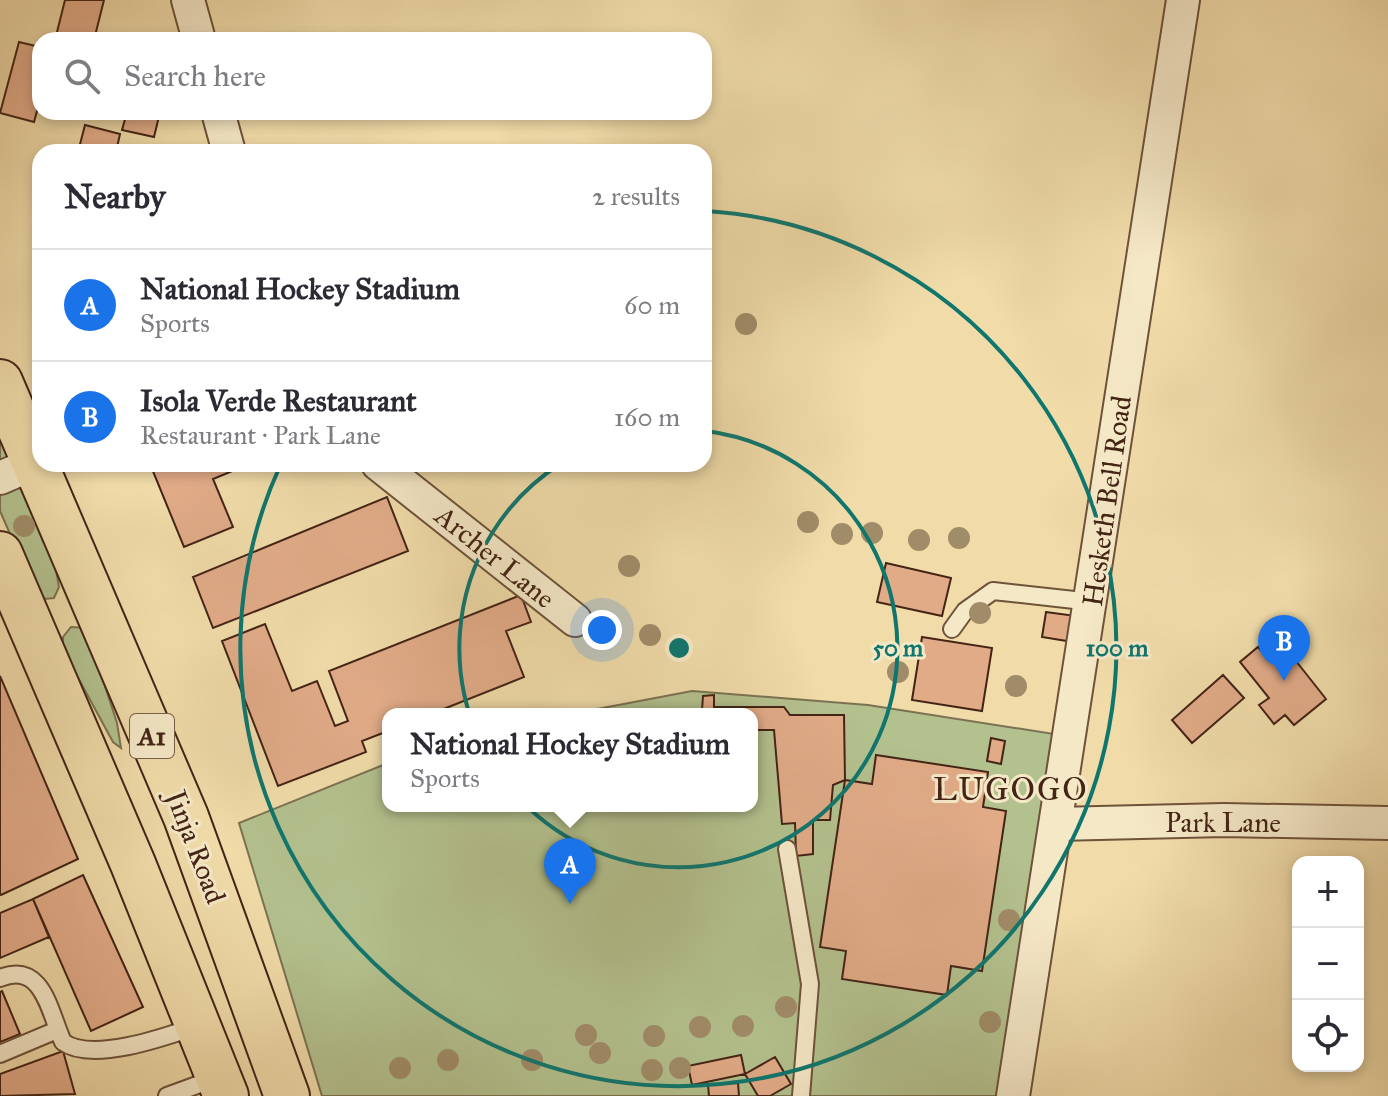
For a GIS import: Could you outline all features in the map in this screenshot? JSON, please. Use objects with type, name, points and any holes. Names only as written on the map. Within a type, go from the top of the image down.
[{"type":"highway","name":"Jinja Road","points":[[0,382],[17,470],[93,597],[186,817],[287,1096]]},
{"type":"highway","name":"A1","points":[[0,554],[223,1086]]},
{"type":"highway","points":[[31,624],[52,624],[69,617],[93,597]]},
{"type":"street","points":[[188,0],[197,32]]},
{"type":"street","name":"Hesketh Bell Road","points":[[1013,1096],[1183,0]]},
{"type":"street","points":[[220,120],[227,144]]},
{"type":"street","name":"Archer Lane","points":[[388,472],[575,620]]},
{"type":"street","name":"Park Lane","points":[[1057,824],[1224,820],[1388,823]]},
{"type":"lane","points":[[952,629],[965,611],[993,591],[1092,602]]},
{"type":"lane","points":[[787,849],[810,984],[801,1096]]},
{"type":"lane","points":[[0,978],[15,972],[28,975],[38,984],[63,1042],[83,1052],[155,1040],[199,1025]]},
{"type":"lane","points":[[0,1054],[57,1030]]},
{"type":"lane","points":[[167,1096],[223,1086]]},
{"type":"green space","points":[[0,437],[56,570],[59,587],[54,598],[44,599],[36,594],[0,511]]},
{"type":"green space","points":[[71,627],[86,628],[117,723],[121,748],[113,742],[63,650],[63,637]]},
{"type":"green space","points":[[692,691],[868,705],[1054,734],[1002,1096],[322,1096],[239,823],[382,765],[382,812],[758,812],[758,708],[603,708]]},
{"type":"building","points":[[65,0],[104,0],[96,32],[57,32]]},
{"type":"building","points":[[19,42],[32,45],[34,122],[0,113]]},
{"type":"building","points":[[125,120],[158,120],[154,137],[122,130]]},
{"type":"building","points":[[85,125],[120,134],[118,144],[80,144]]},
{"type":"building","points":[[153,472],[230,472],[213,479],[233,527],[184,547]]},
{"type":"building","points":[[387,497],[408,551],[213,628],[193,577]]},
{"type":"building","points":[[886,563],[951,578],[942,616],[877,602]]},
{"type":"building","points":[[521,595],[531,622],[506,631],[524,677],[446,708],[382,708],[382,733],[362,741],[366,752],[278,786],[222,641],[265,624],[292,691],[317,681],[335,726],[348,721],[329,671]]},
{"type":"building","points":[[1046,612],[1076,616],[1073,642],[1042,637]]},
{"type":"building","points":[[922,637],[992,648],[982,711],[912,700]]},
{"type":"building","points":[[1281,642],[1326,699],[1294,725],[1285,715],[1274,724],[1259,705],[1269,698],[1240,662],[1258,647],[1265,655]]},
{"type":"building","points":[[1223,675],[1244,698],[1192,743],[1172,720]]},
{"type":"building","points":[[0,676],[78,859],[1,895],[0,894]]},
{"type":"building","points":[[714,695],[714,707],[784,707],[790,715],[844,715],[845,780],[833,785],[830,820],[813,820],[813,854],[796,856],[795,823],[782,824],[774,730],[758,730],[758,708],[702,708],[703,696]]},
{"type":"building","points":[[991,738],[1005,741],[1001,764],[987,761]]},
{"type":"building","points":[[876,755],[988,772],[983,807],[1006,811],[982,971],[951,966],[947,995],[842,979],[846,951],[820,947],[845,780],[872,784]]},
{"type":"building","points":[[83,875],[143,1007],[91,1031],[33,899]]},
{"type":"building","points":[[33,899],[49,937],[0,958],[0,913]]},
{"type":"building","points":[[0,992],[20,1034],[0,1042]]},
{"type":"building","points":[[63,1051],[75,1094],[0,1096],[0,1074]]},
{"type":"building","points":[[741,1055],[745,1074],[692,1085],[688,1066]]},
{"type":"building","points":[[775,1057],[791,1084],[770,1096],[758,1096],[745,1074]]},
{"type":"building","points":[[738,1083],[739,1096],[709,1096],[708,1085]]},
{"type":"place","name":"Isola Verde Restaurant","points":[[1284,681]]},
{"type":"place","name":"National Hockey Stadium","points":[[570,904]]},
{"type":"district","name":"LUGOGO","points":[[1011,789]]}]
